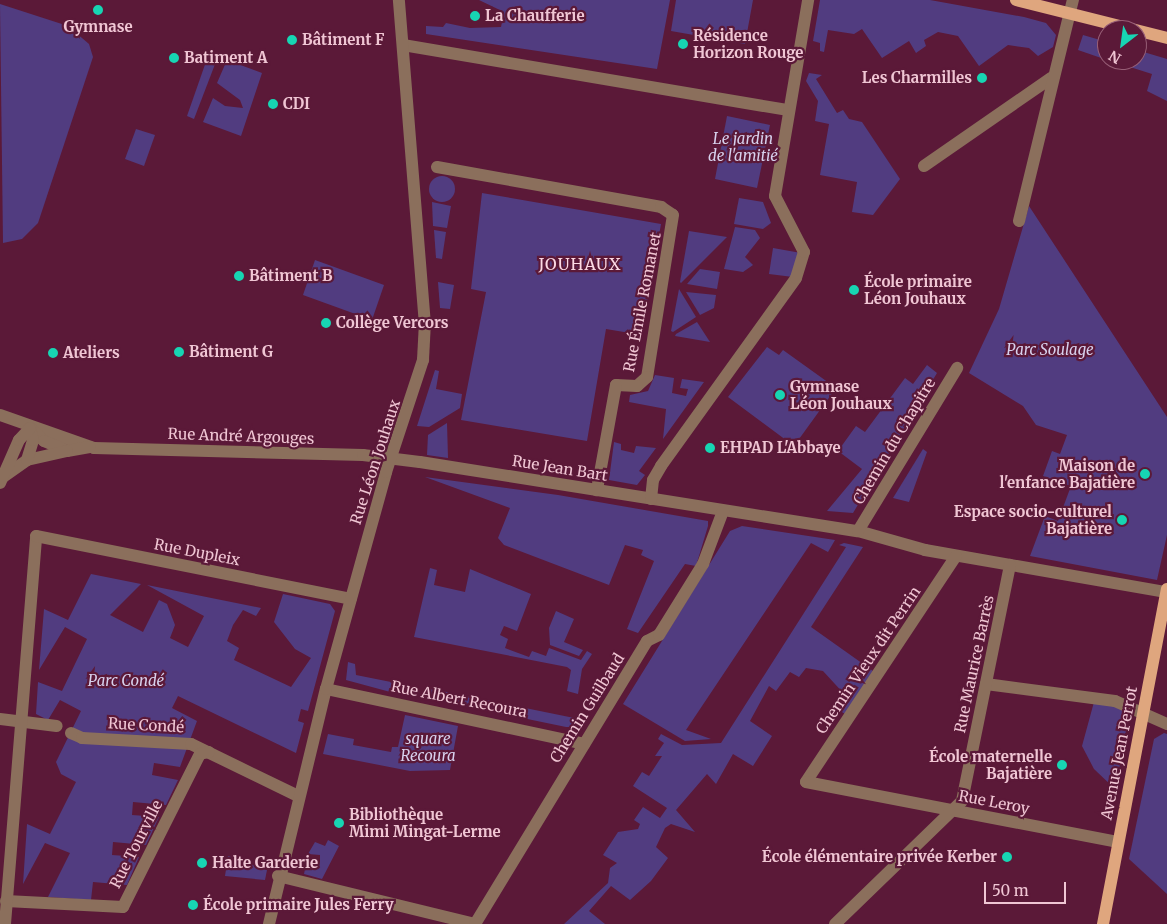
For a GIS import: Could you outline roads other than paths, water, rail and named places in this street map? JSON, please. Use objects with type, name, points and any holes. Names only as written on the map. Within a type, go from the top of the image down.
[{"type":"main road","points":[[1016,0],[1071,5],[1167,36]]},
{"type":"main road","name":"Avenue Jean Perrot","points":[[1103,924],[1167,590]]},
{"type":"street","name":"Rue Léon Jouhaux","points":[[269,924],[278,876],[326,689],[391,458],[418,380],[425,343],[399,0]]},
{"type":"street","points":[[651,499],[653,480],[661,466],[792,285],[804,252],[775,196],[808,0]]},
{"type":"street","points":[[1018,221],[1042,137],[1038,129],[1071,5]]},
{"type":"street","points":[[403,45],[789,110]]},
{"type":"street","points":[[924,166],[1051,78]]},
{"type":"street","name":"Rue Émile Romanet","points":[[437,167],[661,207],[673,215],[647,377],[637,386],[616,385],[597,490]]},
{"type":"street","name":"Chemin du Chapitre","points":[[858,531],[958,368]]},
{"type":"street","points":[[0,415],[30,428],[44,441],[67,451]]},
{"type":"street","points":[[2,480],[27,460],[33,440],[30,428]]},
{"type":"street","points":[[2,480],[19,440],[30,428]]},
{"type":"street","name":"Rue André Argouges","points":[[30,428],[90,447]]},
{"type":"street","name":"Rue André Argouges","points":[[27,460],[90,447],[391,458]]},
{"type":"street","name":"Rue Jean Bart","points":[[391,458],[858,531],[956,556],[1167,590]]},
{"type":"street","name":"Chemin Guilbaud","points":[[475,924],[647,641],[659,635],[703,564],[723,511]]},
{"type":"street","name":"Rue Dupleix","points":[[20,723],[36,536],[351,599]]},
{"type":"street","name":"Chemin Vieux dit Perrin","points":[[806,782],[956,556]]},
{"type":"street","name":"Rue Maurice Barrès","points":[[835,924],[956,811],[962,801],[1010,565]]},
{"type":"street","points":[[986,684],[1115,701],[1144,710],[1167,724]]},
{"type":"street","name":"Rue Albert Recoura","points":[[326,689],[584,744]]},
{"type":"street","points":[[0,719],[20,723],[57,726]]},
{"type":"street","points":[[5,924],[20,723]]},
{"type":"street","name":"Rue Condé","points":[[71,733],[82,738],[206,750],[298,796]]},
{"type":"street","name":"Rue Tourville","points":[[6,901],[116,910],[123,907],[200,754],[206,750]]},
{"type":"street","name":"Rue Leroy","points":[[806,782],[1118,842]]},
{"type":"street","points":[[278,876],[475,924]]},
{"type":"place","name":"Gymnase","points":[[98,10]]},
{"type":"place","name":"La Chaufferie","points":[[475,16]]},
{"type":"place","name":"Bâtiment F","points":[[292,40]]},
{"type":"place","name":"Résidence Horizon Rouge","points":[[683,44]]},
{"type":"place","name":"Batiment A","points":[[174,58]]},
{"type":"place","name":"Les Charmilles","points":[[982,78]]},
{"type":"place","name":"CDI","points":[[273,104]]},
{"type":"place","name":"Bâtiment B","points":[[239,276]]},
{"type":"place","name":"École primaire Léon Jouhaux","points":[[854,290]]},
{"type":"place","name":"Collège Vercors","points":[[326,323]]},
{"type":"place","name":"Bâtiment G","points":[[179,352]]},
{"type":"place","name":"Ateliers","points":[[53,353]]},
{"type":"place","name":"Gymnase Léon Jouhaux","points":[[780,395]]},
{"type":"place","name":"EHPAD L'Abbaye","points":[[710,448]]},
{"type":"place","name":"Maison de l'enfance Bajatière","points":[[1145,474]]},
{"type":"place","name":"Espace socio-culturel Bajatière","points":[[1122,520]]},
{"type":"place","name":"École maternelle Bajatière","points":[[1062,765]]},
{"type":"place","name":"Bibliothèque Mimi Mingat-Lerme","points":[[339,823]]},
{"type":"place","name":"École élémentaire privée Kerber","points":[[1007,857]]},
{"type":"place","name":"Halte Garderie","points":[[202,863]]},
{"type":"place","name":"École primaire Jules Ferry","points":[[193,905]]},
{"type":"district","name":"JOUHAUX","points":[[580,264]]},
{"type":"park label","name":"Le jardin de l'amitié","points":[[743,146]]},
{"type":"park label","name":"Parc Soulage","points":[[1050,350]]},
{"type":"park label","name":"Parc Condé","points":[[126,681]]},
{"type":"park label","name":"square Recoura","points":[[428,746]]}]
